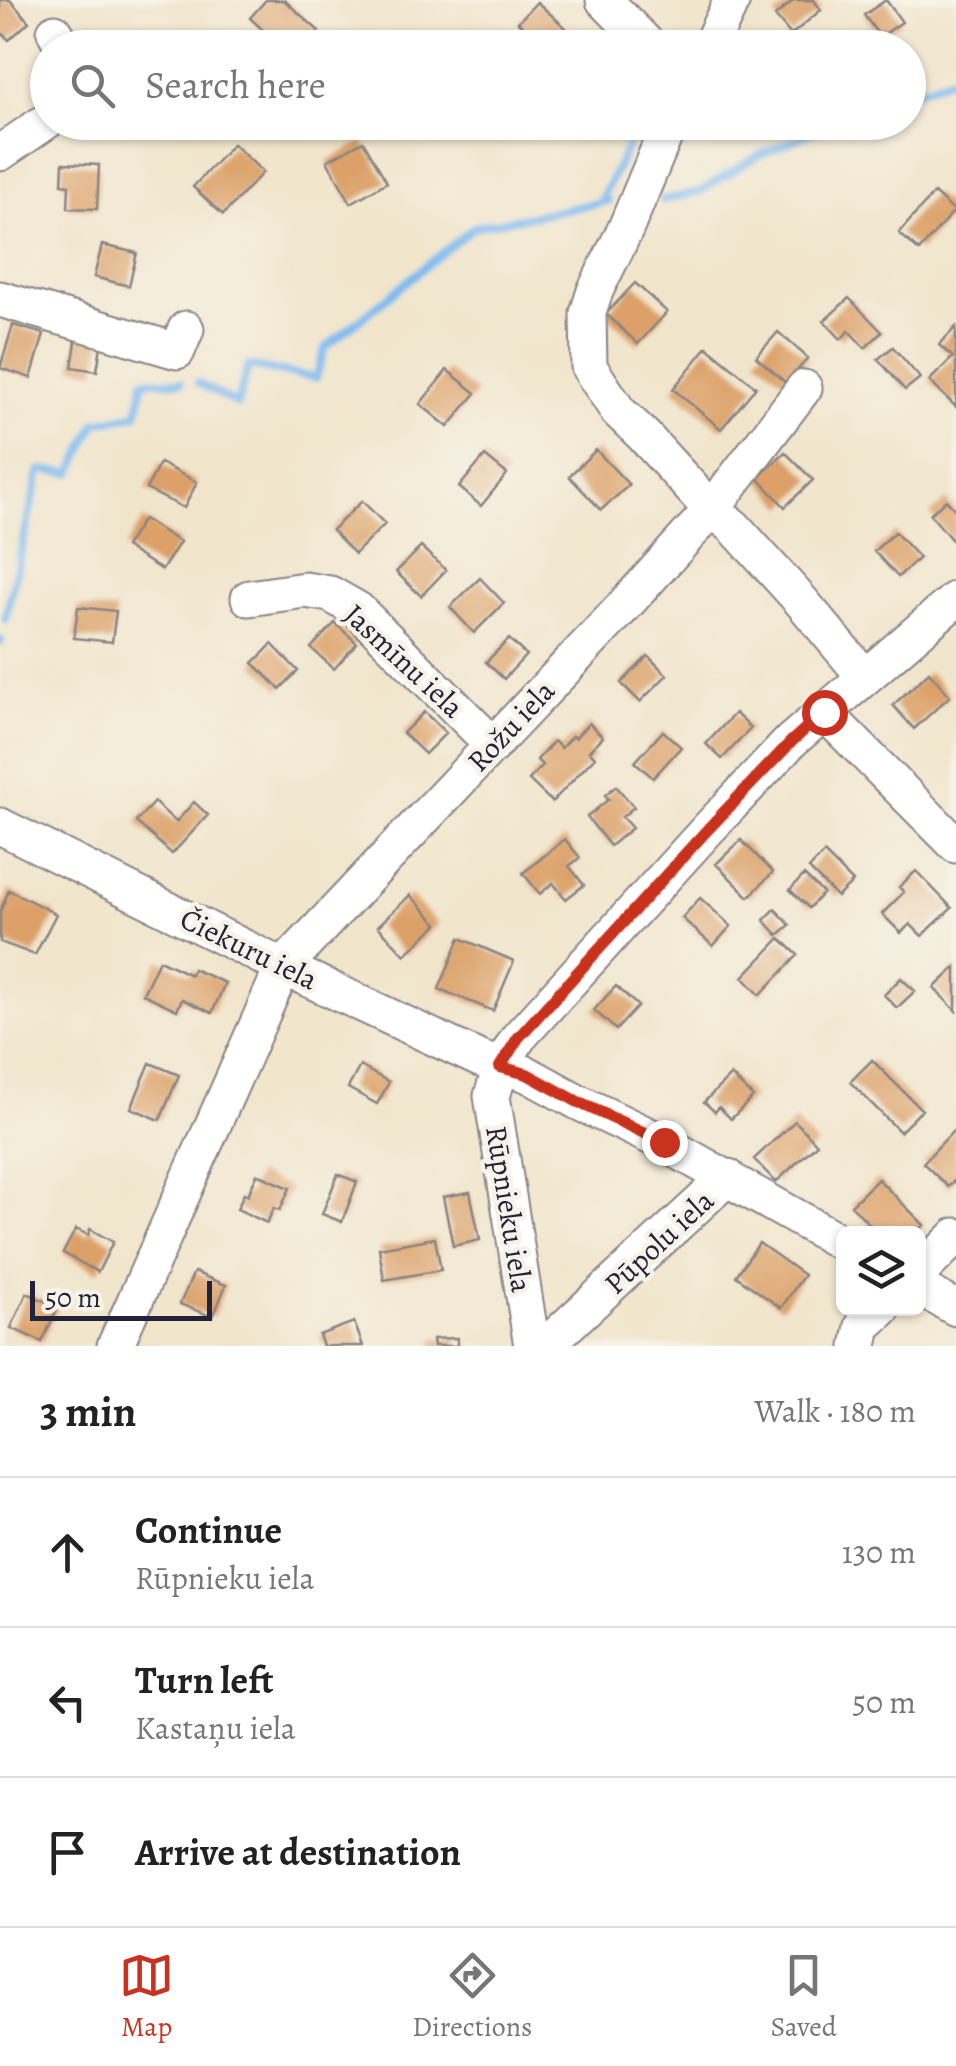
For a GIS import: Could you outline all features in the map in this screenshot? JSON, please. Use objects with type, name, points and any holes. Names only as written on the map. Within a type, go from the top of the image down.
[{"type":"street","points":[[604,0],[633,30]]},
{"type":"street","points":[[718,30],[732,0]]},
{"type":"street","points":[[0,153],[30,132]]},
{"type":"street","points":[[663,140],[626,228],[594,291],[588,313],[589,367],[618,410],[734,527],[865,677]]},
{"type":"street","points":[[0,299],[177,351],[186,329]]},
{"type":"street","name":"Rožu iela","points":[[115,1346],[283,967],[712,509],[804,388]]},
{"type":"street","name":"Jasmīnu iela","points":[[249,598],[305,590],[330,594],[358,610],[493,745]]},
{"type":"street","name":"Rūpnieku iela","points":[[532,1346],[492,1096],[500,1067],[518,1038],[792,741],[956,599]]},
{"type":"street","points":[[824,712],[956,846]]},
{"type":"street","name":"Čiekuru iela","points":[[0,826],[283,967],[500,1067],[527,1074],[728,1177],[836,1239]]},
{"type":"street","name":"Pūpolu iela","points":[[545,1346],[728,1177]]},
{"type":"street","points":[[926,1266],[956,1236]]},
{"type":"street","points":[[926,1291],[956,1308]]},
{"type":"street","points":[[859,1346],[863,1326],[875,1316]]},
{"type":"building","points":[[0,0],[10,0],[29,22],[9,40],[3,34],[0,37]]},
{"type":"building","points":[[266,0],[284,0],[318,30],[263,30],[250,18]]},
{"type":"building","points":[[794,0],[814,0],[821,10],[797,30],[787,30],[775,16]]},
{"type":"building","points":[[886,0],[902,22],[890,30],[875,30],[864,15]]},
{"type":"building","points":[[537,2],[567,29],[520,30],[523,27],[518,22]]},
{"type":"building","points":[[363,141],[387,182],[351,203],[327,161]]},
{"type":"building","points":[[233,144],[263,172],[223,215],[193,187]]},
{"type":"building","points":[[63,163],[99,165],[97,209],[68,208],[69,185],[62,184]]},
{"type":"building","points":[[934,193],[954,211],[919,251],[899,233]]},
{"type":"building","points":[[102,245],[137,253],[129,286],[94,277]]},
{"type":"building","points":[[635,283],[667,312],[638,344],[606,314]]},
{"type":"building","points":[[849,298],[882,332],[865,348],[849,331],[841,339],[824,321]]},
{"type":"building","points":[[13,325],[44,334],[31,378],[0,368]]},
{"type":"building","points":[[956,327],[956,407],[929,381],[953,357],[939,345]]},
{"type":"building","points":[[78,329],[103,333],[97,371],[72,367]]},
{"type":"building","points":[[778,332],[808,358],[786,383],[756,357]]},
{"type":"building","points":[[707,347],[756,387],[721,429],[673,389]]},
{"type":"building","points":[[893,347],[920,378],[905,390],[878,359]]},
{"type":"building","points":[[447,370],[476,393],[448,427],[420,404]]},
{"type":"building","points":[[596,450],[629,485],[601,510],[569,476]]},
{"type":"building","points":[[785,452],[813,480],[785,507],[758,478]]},
{"type":"building","points":[[485,456],[507,474],[481,506],[459,487]]},
{"type":"building","points":[[160,463],[197,482],[184,508],[146,489]]},
{"type":"building","points":[[946,500],[956,511],[956,545],[930,514]]},
{"type":"building","points":[[362,501],[385,524],[355,554],[332,530]]},
{"type":"building","points":[[143,519],[180,542],[162,570],[125,547]]},
{"type":"building","points":[[895,532],[919,558],[898,577],[874,551]]},
{"type":"building","points":[[421,547],[446,570],[421,596],[396,572]]},
{"type":"building","points":[[480,578],[504,603],[474,633],[450,607]]},
{"type":"building","points":[[78,607],[116,611],[112,642],[74,638]]},
{"type":"building","points":[[335,623],[357,643],[334,669],[311,648]]},
{"type":"building","points":[[509,639],[526,655],[504,679],[486,662]]},
{"type":"building","points":[[272,644],[298,671],[280,689],[253,663]]},
{"type":"building","points":[[648,656],[667,675],[640,702],[621,683]]},
{"type":"building","points":[[929,672],[950,696],[914,729],[893,705]]},
{"type":"building","points":[[424,712],[446,733],[425,754],[403,733]]},
{"type":"building","points":[[735,713],[751,728],[722,759],[706,744]]},
{"type":"building","points":[[589,723],[603,737],[589,751],[595,757],[552,802],[529,780],[542,765],[537,760],[554,741],[561,748]]},
{"type":"building","points":[[663,731],[681,747],[653,778],[635,762]]},
{"type":"building","points":[[616,786],[634,807],[622,817],[632,828],[610,846],[587,817],[609,799],[605,795]]},
{"type":"building","points":[[154,802],[176,822],[194,802],[208,815],[172,854],[136,822]]},
{"type":"building","points":[[565,839],[580,858],[569,866],[584,885],[566,899],[553,883],[540,894],[523,873]]},
{"type":"building","points":[[741,840],[773,872],[749,897],[716,864]]},
{"type":"building","points":[[824,853],[853,882],[837,897],[809,869]]},
{"type":"building","points":[[916,871],[952,908],[922,936],[910,924],[901,933],[882,914],[904,892],[899,887]]},
{"type":"building","points":[[804,875],[823,893],[809,908],[790,890]]},
{"type":"building","points":[[9,890],[56,914],[35,955],[0,942],[0,912]]},
{"type":"building","points":[[410,895],[438,924],[405,955],[378,926]]},
{"type":"building","points":[[700,898],[731,926],[713,946],[682,918]]},
{"type":"building","points":[[775,909],[790,925],[778,935],[764,920]]},
{"type":"building","points":[[460,938],[514,961],[493,1011],[439,989]]},
{"type":"building","points":[[780,938],[798,955],[760,995],[743,977]]},
{"type":"building","points":[[159,960],[191,975],[193,969],[225,983],[212,1013],[182,999],[177,1010],[143,994]]},
{"type":"building","points":[[956,967],[956,1011],[934,988]]},
{"type":"building","points":[[901,978],[915,991],[897,1008],[884,995]]},
{"type":"building","points":[[616,986],[638,1006],[616,1030],[594,1010]]},
{"type":"building","points":[[872,1060],[922,1110],[900,1132],[850,1082]]},
{"type":"building","points":[[150,1063],[179,1075],[160,1120],[131,1108]]},
{"type":"building","points":[[360,1066],[389,1082],[377,1104],[348,1088]]},
{"type":"building","points":[[731,1075],[753,1097],[731,1119],[719,1107],[715,1112],[704,1102]]},
{"type":"building","points":[[795,1121],[817,1144],[776,1182],[754,1159]]},
{"type":"building","points":[[956,1128],[956,1179],[948,1187],[923,1163]]},
{"type":"building","points":[[257,1174],[290,1188],[280,1210],[274,1208],[267,1223],[237,1209]]},
{"type":"building","points":[[338,1174],[357,1182],[342,1222],[322,1214]]},
{"type":"building","points":[[878,1179],[924,1225],[871,1226],[851,1205]]},
{"type":"building","points":[[470,1192],[480,1240],[453,1246],[443,1197]]},
{"type":"building","points":[[76,1229],[88,1235],[90,1229],[113,1242],[98,1272],[63,1253]]},
{"type":"building","points":[[435,1238],[441,1270],[384,1280],[379,1248]]},
{"type":"building","points":[[759,1243],[804,1275],[781,1308],[736,1276]]},
{"type":"building","points":[[194,1272],[226,1285],[213,1317],[180,1304]]},
{"type":"building","points":[[27,1293],[58,1307],[42,1342],[11,1328]]},
{"type":"building","points":[[354,1322],[363,1346],[323,1346],[319,1335]]},
{"type":"building","points":[[457,1338],[457,1346],[434,1346],[433,1339]]},
{"type":"waterway","points":[[926,87],[956,76]]},
{"type":"waterway","points":[[600,202],[631,140]]},
{"type":"waterway","points":[[663,200],[701,191],[757,156],[795,140]]},
{"type":"waterway","points":[[198,383],[237,404],[248,366],[316,378],[325,348],[474,227],[608,201]]},
{"type":"waterway","points":[[5,619],[40,470],[72,473],[96,423],[137,414],[144,380],[181,382]]},
{"type":"route","points":[[664,1142],[527,1074],[500,1067],[518,1038],[708,829],[824,712]]}]
